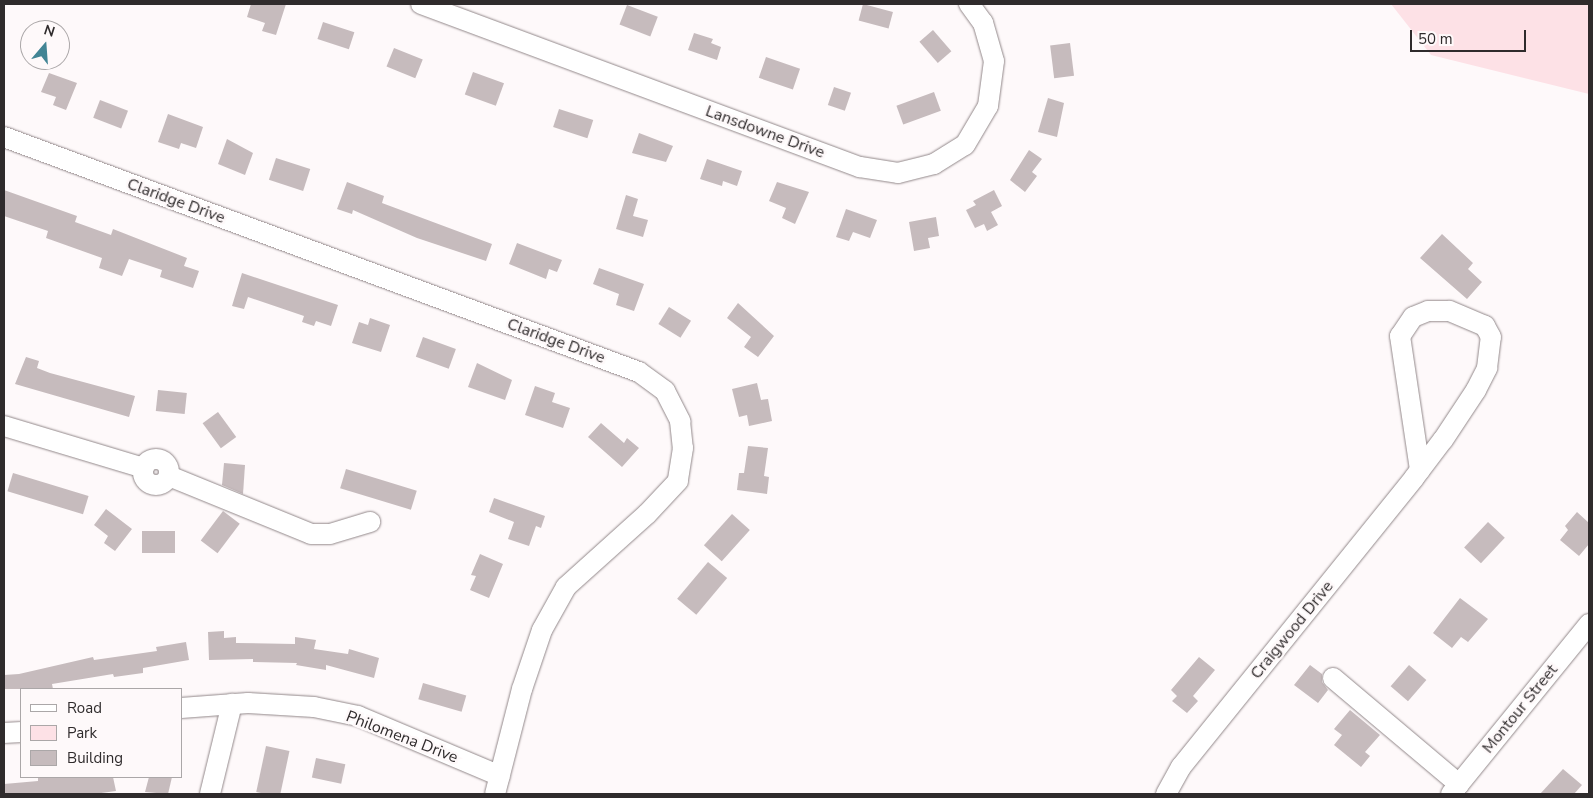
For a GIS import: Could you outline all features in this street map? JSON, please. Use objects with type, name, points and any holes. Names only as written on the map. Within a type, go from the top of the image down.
[{"type":"street","name":"Lansdowne Drive","points":[[421,4],[860,167],[898,173],[934,164],[965,145],[988,106],[994,61],[983,22],[969,4]]},
{"type":"street","name":"Claridge Drive","points":[[4,137],[639,372],[665,391],[680,421],[683,448],[678,481],[648,514],[566,587],[542,630],[524,680],[498,785]]},
{"type":"street","name":"Craigwood Drive","points":[[1167,793],[1181,767],[1420,470],[1476,390],[1487,368],[1491,337],[1485,326],[1449,311],[1428,311],[1414,317],[1400,336],[1420,470]]},
{"type":"street","points":[[4,426],[144,468],[145,479],[152,485],[162,484],[169,476],[311,534],[330,534],[370,522]]},
{"type":"street","name":"Montour Street","points":[[1455,789],[1589,624]]},
{"type":"street","points":[[1333,678],[1455,789]]},
{"type":"street","name":"Philomena Drive","points":[[182,708],[232,704],[314,708],[358,716],[498,785]]},
{"type":"street","points":[[210,794],[232,704]]},
{"type":"street","points":[[4,733],[20,732]]},
{"type":"green space","points":[[1391,4],[1589,4],[1589,94],[1431,55]]},
{"type":"building","points":[[251,4],[286,4],[276,35],[262,31],[265,23],[247,17]]},
{"type":"building","points":[[863,4],[893,12],[889,28],[859,20]]},
{"type":"building","points":[[627,5],[658,17],[650,36],[619,25]]},
{"type":"building","points":[[323,22],[354,32],[349,49],[317,39]]},
{"type":"building","points":[[933,30],[951,51],[938,63],[919,42]]},
{"type":"building","points":[[694,33],[713,39],[711,43],[721,47],[717,60],[688,50]]},
{"type":"building","points":[[1070,43],[1074,76],[1054,78],[1050,45]]},
{"type":"building","points":[[394,48],[423,60],[415,78],[387,67]]},
{"type":"building","points":[[766,57],[800,69],[793,90],[759,78]]},
{"type":"building","points":[[473,72],[504,83],[496,106],[465,95]]},
{"type":"building","points":[[49,73],[77,83],[66,110],[53,105],[56,97],[41,92]]},
{"type":"building","points":[[834,87],[851,93],[845,111],[828,105]]},
{"type":"building","points":[[934,92],[941,111],[903,124],[896,106]]},
{"type":"building","points":[[1048,98],[1064,103],[1057,137],[1038,132]]},
{"type":"building","points":[[100,100],[128,111],[121,128],[93,118]]},
{"type":"building","points":[[559,109],[593,120],[587,138],[553,127]]},
{"type":"building","points":[[168,114],[203,127],[196,148],[181,143],[179,149],[158,142]]},
{"type":"building","points":[[639,133],[673,146],[666,162],[632,153]]},
{"type":"building","points":[[227,139],[253,153],[245,175],[218,164]]},
{"type":"building","points":[[1029,150],[1042,159],[1032,172],[1037,176],[1025,192],[1010,180]]},
{"type":"building","points":[[276,158],[310,169],[303,191],[269,180]]},
{"type":"building","points":[[707,159],[742,171],[737,186],[723,181],[722,186],[700,179]]},
{"type":"building","points":[[347,182],[384,196],[382,203],[492,244],[486,261],[417,238],[353,210],[352,214],[337,209]]},
{"type":"building","points":[[777,182],[809,192],[795,224],[782,218],[786,208],[769,201]]},
{"type":"building","points":[[4,190],[77,216],[75,222],[111,235],[113,229],[187,258],[184,266],[199,271],[193,288],[160,277],[162,270],[129,259],[122,276],[99,268],[102,258],[46,238],[48,231],[4,216]]},
{"type":"building","points":[[994,190],[1002,206],[991,212],[998,225],[987,231],[984,224],[975,228],[966,210],[976,205],[973,201]]},
{"type":"building","points":[[626,195],[638,199],[633,216],[648,220],[643,237],[616,229]]},
{"type":"building","points":[[846,209],[877,220],[870,238],[853,232],[849,241],[836,237]]},
{"type":"building","points":[[936,217],[939,236],[928,238],[930,248],[914,251],[909,222]]},
{"type":"building","points":[[1442,234],[1473,263],[1468,269],[1482,282],[1467,299],[1420,258]]},
{"type":"building","points":[[517,243],[562,260],[557,272],[549,269],[546,279],[509,264]]},
{"type":"building","points":[[599,268],[644,284],[634,311],[616,305],[619,294],[593,284]]},
{"type":"building","points":[[242,273],[338,305],[331,326],[316,321],[314,326],[302,322],[304,316],[248,297],[244,309],[232,306]]},
{"type":"building","points":[[738,303],[774,336],[758,357],[744,347],[751,337],[727,318]]},
{"type":"building","points":[[669,307],[691,321],[680,338],[658,324]]},
{"type":"building","points":[[370,318],[390,325],[381,352],[352,343],[359,322],[368,325]]},
{"type":"building","points":[[423,337],[456,349],[449,369],[416,357]]},
{"type":"building","points":[[26,357],[39,361],[37,368],[50,373],[135,396],[129,417],[15,384]]},
{"type":"building","points":[[477,363],[512,380],[505,400],[468,387]]},
{"type":"building","points":[[757,383],[761,400],[768,399],[772,421],[749,426],[747,415],[739,417],[732,389]]},
{"type":"building","points":[[535,386],[555,393],[552,402],[570,408],[563,428],[525,415]]},
{"type":"building","points":[[158,390],[187,393],[185,414],[156,411]]},
{"type":"building","points":[[218,412],[236,437],[221,448],[203,423]]},
{"type":"building","points":[[601,423],[624,443],[627,438],[639,448],[622,467],[588,437]]},
{"type":"building","points":[[748,446],[768,448],[764,476],[769,477],[767,494],[737,490],[739,473],[744,473]]},
{"type":"building","points":[[224,463],[245,465],[243,494],[222,485]]},
{"type":"building","points":[[346,469],[417,491],[411,510],[340,488]]},
{"type":"building","points":[[13,473],[89,496],[83,514],[7,491]]},
{"type":"building","points":[[494,498],[545,516],[541,528],[536,526],[529,546],[508,539],[514,522],[489,512]]},
{"type":"building","points":[[106,509],[132,529],[115,551],[104,543],[108,536],[94,525]]},
{"type":"building","points":[[223,511],[240,524],[218,553],[201,541]]},
{"type":"building","points":[[1577,512],[1589,523],[1589,544],[1579,556],[1560,540],[1568,530],[1565,526]]},
{"type":"building","points":[[732,514],[750,530],[722,561],[704,545]]},
{"type":"building","points":[[1488,522],[1505,538],[1481,563],[1464,548]]},
{"type":"building","points":[[142,531],[175,531],[175,553],[142,553]]},
{"type":"building","points":[[480,554],[503,564],[489,598],[470,590],[476,576],[471,575]]},
{"type":"building","points":[[708,562],[727,578],[696,615],[677,599]]},
{"type":"building","points":[[1460,598],[1488,619],[1468,642],[1461,637],[1452,648],[1433,633]]},
{"type":"building","points":[[224,631],[224,638],[236,637],[236,643],[295,644],[295,637],[316,640],[314,649],[348,654],[349,649],[379,658],[374,678],[326,665],[326,670],[296,665],[297,663],[253,662],[253,659],[209,660],[208,632]]},
{"type":"building","points":[[186,642],[189,660],[143,668],[143,673],[114,677],[113,674],[52,684],[53,688],[4,689],[4,675],[19,674],[93,657],[94,660],[157,651],[156,647]]},
{"type":"building","points":[[1199,657],[1215,670],[1193,696],[1198,701],[1187,713],[1172,701],[1177,696],[1171,690]]},
{"type":"building","points":[[1310,665],[1322,674],[1322,682],[1328,690],[1318,703],[1294,685]]},
{"type":"building","points":[[1409,665],[1426,680],[1408,701],[1391,686]]},
{"type":"building","points":[[423,683],[466,695],[462,712],[418,699]]},
{"type":"building","points":[[1350,710],[1380,735],[1365,752],[1370,756],[1361,767],[1334,745],[1342,735],[1334,729]]},
{"type":"building","points":[[266,746],[289,751],[280,794],[256,792]]},
{"type":"building","points":[[316,758],[345,764],[341,784],[312,778]]},
{"type":"building","points":[[1563,769],[1582,785],[1574,794],[1540,794]]},
{"type":"building","points":[[38,778],[113,778],[116,791],[94,794],[4,794],[4,784],[38,781]]},
{"type":"building","points":[[149,778],[172,778],[168,794],[145,792]]}]
